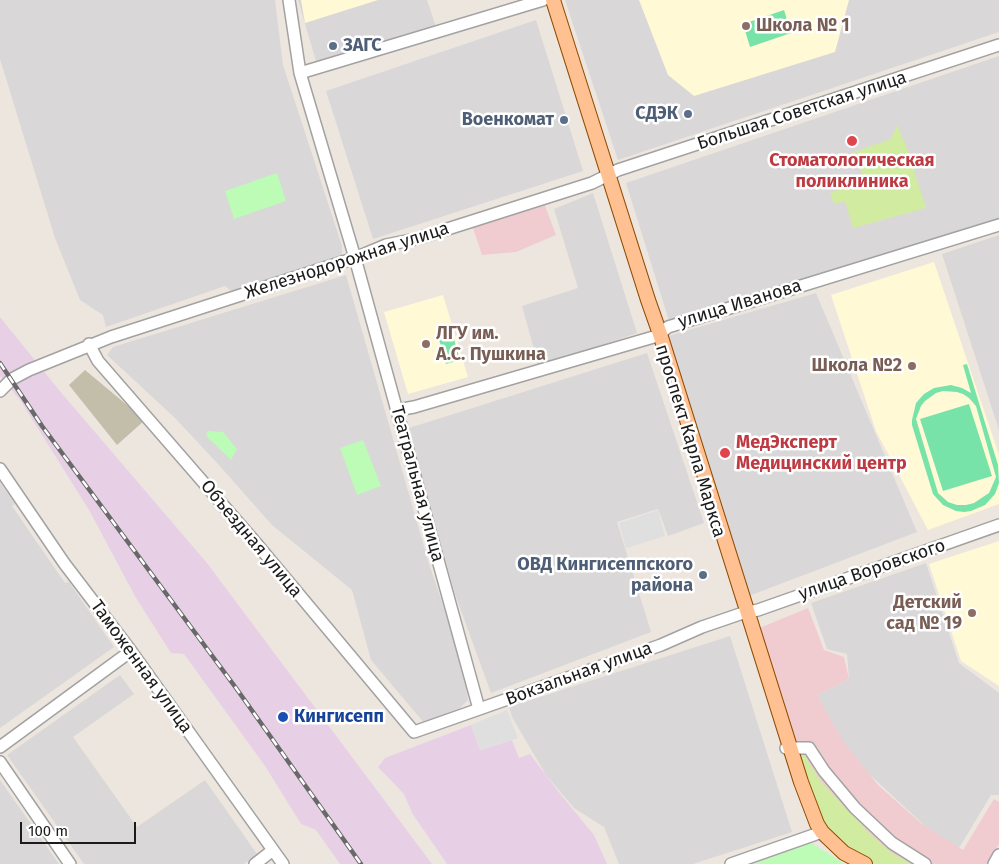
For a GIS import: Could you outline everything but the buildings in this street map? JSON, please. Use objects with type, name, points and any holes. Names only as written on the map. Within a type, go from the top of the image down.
[{"type":"main road","name":"проспект Карла Маркса","points":[[548,0],[607,176],[653,328],[658,335],[813,826],[843,856],[858,864]]},
{"type":"main road","points":[[553,0],[607,176]]},
{"type":"main road","points":[[821,833],[844,853],[865,864]]},
{"type":"street","name":"Театральная улица","points":[[289,0],[300,73],[355,258],[479,709]]},
{"type":"street","points":[[300,73],[543,0]]},
{"type":"street","name":"Большая Советская улица","points":[[607,176],[999,45]]},
{"type":"street","name":"Железнодорожная улица","points":[[0,391],[12,379],[29,370],[89,344],[355,258],[386,245],[416,239],[592,183],[607,176]]},
{"type":"street","name":"улица Иванова","points":[[397,410],[414,407],[658,335],[668,327],[999,225]]},
{"type":"street","name":"Объездная улица","points":[[89,344],[98,361],[250,536],[414,732]]},
{"type":"street","name":"Таможенная улица","points":[[0,468],[64,563],[131,651],[282,864]]},
{"type":"street","name":"улица Воровского","points":[[745,612],[758,610],[999,525]]},
{"type":"street","name":"Вокзальная улица","points":[[414,732],[661,645],[702,627],[745,612]]},
{"type":"street","points":[[0,747],[131,651]]},
{"type":"street","points":[[788,748],[809,748],[824,771],[855,808],[892,843],[925,864]]},
{"type":"street","points":[[0,762],[70,864]]},
{"type":"street","points":[[731,864],[821,833]]},
{"type":"street","points":[[255,864],[273,850]]},
{"type":"street","points":[[994,864],[999,855]]},
{"type":"shaded area","points":[[0,0],[275,0],[283,65],[342,246],[342,256],[231,291],[225,286],[106,327],[103,315],[80,300],[55,238],[0,59]]},
{"type":"shaded area","points":[[298,0],[427,0],[436,27],[318,68]]},
{"type":"shaded area","points":[[301,0],[378,0],[305,23]]},
{"type":"shaded area","points":[[565,0],[999,0],[999,32],[618,160]]},
{"type":"shaded area","name":"Школа № 1","points":[[639,0],[849,0],[835,52],[694,96],[668,75]]},
{"type":"shaded area","points":[[536,20],[583,171],[373,239],[326,91]]},
{"type":"shaded area","points":[[999,56],[999,219],[671,327],[626,183]]},
{"type":"shaded area","points":[[593,193],[637,333],[539,367],[522,306],[578,288],[554,209]]},
{"type":"shaded area","points":[[544,203],[556,235],[516,252],[482,255],[472,225]]},
{"type":"shaded area","points":[[999,235],[999,430],[942,254]]},
{"type":"shaded area","name":"Школа №2","points":[[934,262],[999,455],[999,504],[928,530],[876,431],[831,295]]},
{"type":"shaded area","points":[[346,275],[429,564],[454,637],[465,677],[468,700],[460,708],[425,724],[371,660],[352,590],[272,525],[175,418],[107,355],[113,347]]},
{"type":"shaded area","points":[[816,293],[917,532],[746,597],[665,337]]},
{"type":"shaded area","name":"ЛГУ им. А.С. Пушкина","points":[[443,295],[468,377],[408,394],[384,312]]},
{"type":"shaded area","points":[[0,317],[59,390],[207,563],[432,864],[340,864],[316,830],[301,824],[265,766],[184,654],[171,653],[136,598],[89,510],[20,400],[0,376]]},
{"type":"shaded area","points":[[647,353],[704,523],[668,536],[658,509],[617,522],[651,632],[491,693],[455,594],[409,428]]},
{"type":"shaded area","points":[[85,370],[145,420],[117,445],[69,385]]},
{"type":"shaded area","points":[[0,483],[15,504],[12,506],[65,583],[69,582],[114,647],[0,728]]},
{"type":"shaded area","points":[[658,510],[665,536],[626,548],[619,523]]},
{"type":"shaded area","name":"Детский сад № 19","points":[[999,541],[999,686],[961,661],[929,564]]},
{"type":"shaded area","points":[[926,563],[959,663],[999,693],[999,795],[991,795],[959,848],[925,826],[867,772],[842,742],[817,695],[849,679],[847,654],[827,649],[811,603]]},
{"type":"shaded area","points":[[808,608],[824,650],[844,657],[849,679],[817,695],[841,738],[878,785],[922,824],[963,850],[994,799],[999,802],[999,844],[988,864],[865,864],[817,824],[757,629]]},
{"type":"shaded area","points":[[730,636],[792,832],[693,864],[619,864],[604,827],[574,808],[546,775],[512,717],[509,707]]},
{"type":"shaded area","points":[[120,675],[134,694],[73,737],[137,827],[205,780],[257,854],[244,864],[84,864],[7,755]]},
{"type":"shaded area","points":[[507,710],[518,738],[480,750],[471,725]]},
{"type":"shaded area","points":[[471,725],[480,750],[512,740],[519,758],[530,754],[594,835],[607,864],[447,864],[412,813],[404,794],[378,767],[385,758]]},
{"type":"shaded area","points":[[0,780],[59,864],[0,864]]},
{"type":"green space","points":[[784,10],[791,33],[750,47],[743,24]]},
{"type":"green space","points":[[897,125],[907,148],[926,208],[853,228],[845,201],[834,204],[830,193],[864,179],[854,152],[891,139]]},
{"type":"green space","points":[[277,173],[286,201],[234,219],[225,191]]},
{"type":"green space","points":[[452,332],[460,360],[446,364],[438,336]]},
{"type":"green space","points":[[967,364],[998,465],[999,483],[995,494],[985,505],[964,512],[956,511],[943,505],[933,494],[912,425],[916,403],[924,394],[934,388],[951,385],[971,393],[963,365]],"holes":[[[943,391],[957,392],[969,398],[976,406],[996,477],[989,493],[974,503],[966,505],[948,502],[938,493],[916,419],[921,406],[936,393]]]},
{"type":"green space","points":[[969,404],[992,476],[943,491],[920,419]]},
{"type":"green space","points":[[208,431],[223,432],[237,449],[231,460],[208,438],[206,434]]},
{"type":"green space","points":[[363,440],[381,486],[357,495],[340,448]]},
{"type":"green space","points":[[799,753],[803,753],[822,783],[871,835],[893,854],[912,864],[865,864],[827,833],[801,782]]},
{"type":"green space","points":[[811,843],[845,864],[753,864]]},
{"type":"railway","points":[[0,363],[42,426],[236,688],[361,864]]},
{"type":"place","name":"Школа № 1","points":[[746,26]]},
{"type":"place","name":"ЗАГС","points":[[333,46]]},
{"type":"place","name":"СДЭК","points":[[688,114]]},
{"type":"place","name":"Военкомат","points":[[564,120]]},
{"type":"place","name":"Стоматологическая поликлиника","points":[[852,141]]},
{"type":"place","name":"ЛГУ им. А.С. Пушкина","points":[[426,344]]},
{"type":"place","name":"Школа №2","points":[[912,366]]},
{"type":"place","name":"МедЭксперт Медицинский центр","points":[[725,453]]},
{"type":"place","name":"ОВД Кингисеппского района","points":[[703,575]]},
{"type":"place","name":"Детский сад № 19","points":[[972,613]]},
{"type":"place","name":"Кингисепп","points":[[283,717]]}]
